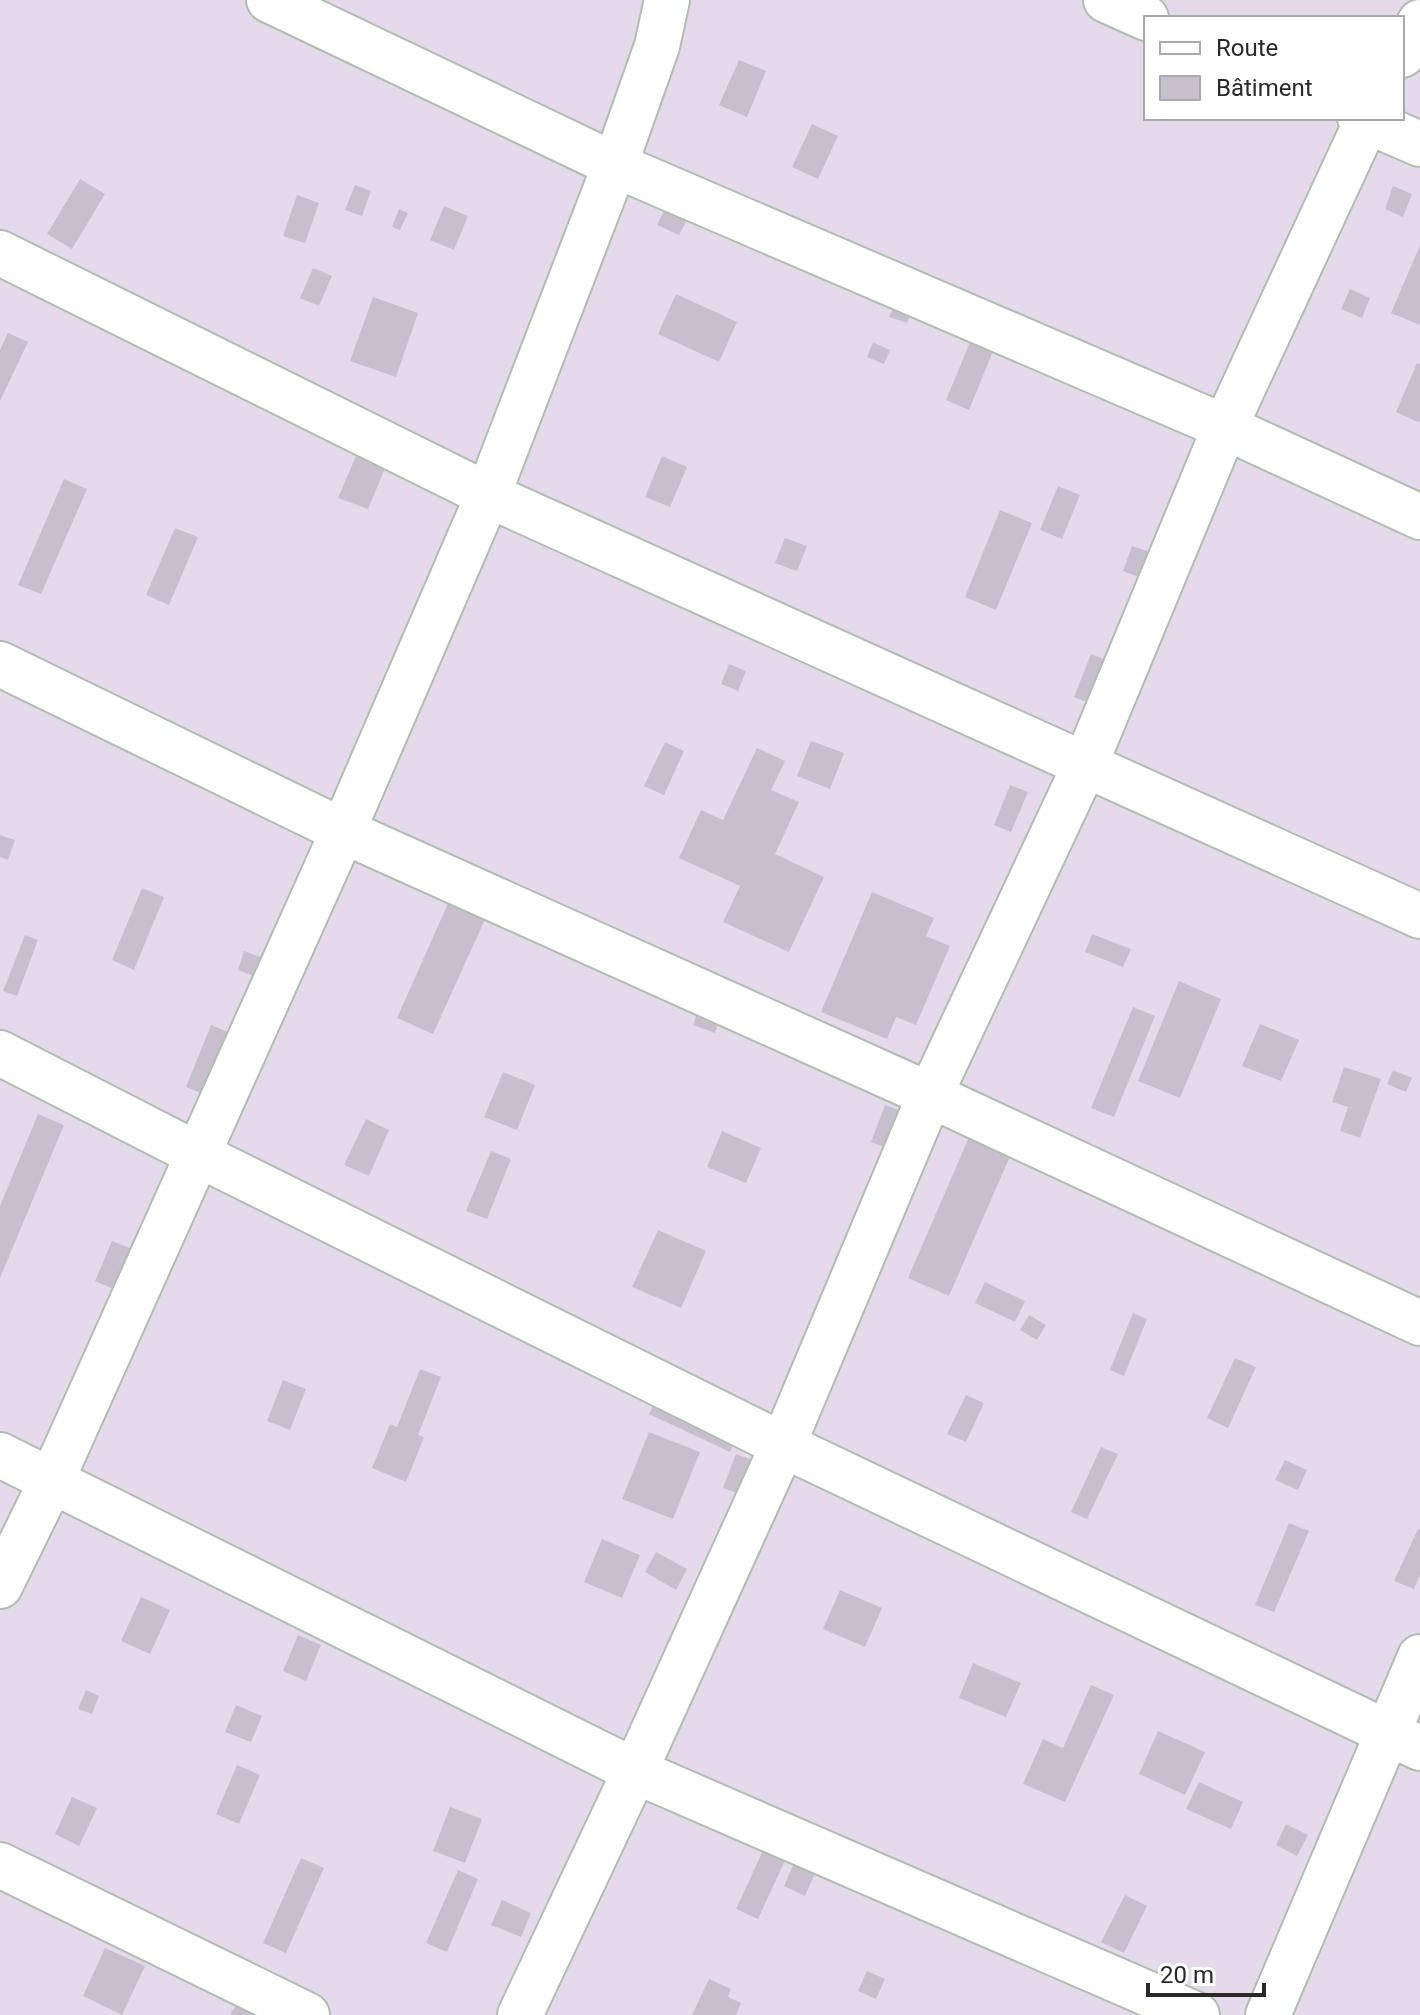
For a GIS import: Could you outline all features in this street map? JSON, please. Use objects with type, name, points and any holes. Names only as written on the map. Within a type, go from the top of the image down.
[{"type":"street","points":[[269,0],[615,165],[1225,427],[1420,517]]},
{"type":"street","points":[[0,1586],[51,1482],[343,831],[488,495],[615,165],[657,46],[667,0]]},
{"type":"street","points":[[1106,0],[1144,17]]},
{"type":"street","points":[[1404,51],[1420,22]]},
{"type":"street","points":[[520,2015],[783,1445],[930,1095],[1085,765],[1225,427],[1365,120]]},
{"type":"street","points":[[1367,120],[1420,144]]},
{"type":"street","points":[[0,253],[488,495],[1420,916]]},
{"type":"street","points":[[0,664],[343,831],[930,1095],[1420,1323]]},
{"type":"street","points":[[0,1053],[783,1445],[1404,1740]]},
{"type":"street","points":[[0,1455],[635,1771],[1197,2015]]},
{"type":"street","points":[[1268,2015],[1404,1740],[1420,1657]]},
{"type":"street","points":[[0,1865],[307,2015]]},
{"type":"building","points":[[739,60],[766,71],[747,117],[719,105]]},
{"type":"building","points":[[812,124],[838,136],[818,179],[792,167]]},
{"type":"building","points":[[80,179],[105,194],[72,249],[47,234]]},
{"type":"building","points":[[355,185],[371,191],[362,216],[345,210]]},
{"type":"building","points":[[1393,186],[1412,194],[1403,217],[1385,209]]},
{"type":"building","points":[[297,195],[319,203],[305,243],[283,236]]},
{"type":"building","points":[[668,203],[690,214],[679,235],[657,225]]},
{"type":"building","points":[[444,206],[468,216],[454,250],[430,240]]},
{"type":"building","points":[[399,209],[408,213],[400,230],[392,227]]},
{"type":"building","points":[[1420,245],[1420,325],[1391,313]]},
{"type":"building","points":[[313,268],[332,276],[319,306],[300,298]]},
{"type":"building","points":[[1350,289],[1370,298],[1362,318],[1341,309]]},
{"type":"building","points":[[676,294],[737,322],[719,362],[658,334]]},
{"type":"building","points":[[373,297],[418,313],[396,377],[350,361]]},
{"type":"building","points":[[895,304],[912,310],[907,323],[889,317]]},
{"type":"building","points":[[8,333],[28,342],[0,401],[0,350]]},
{"type":"building","points":[[973,335],[996,344],[969,410],[946,400]]},
{"type":"building","points":[[873,342],[890,350],[884,364],[867,357]]},
{"type":"building","points":[[1417,363],[1420,364],[1420,423],[1396,412]]},
{"type":"building","points":[[360,447],[389,459],[368,509],[338,498]]},
{"type":"building","points":[[662,456],[687,467],[670,507],[645,497]]},
{"type":"building","points":[[64,479],[87,489],[41,594],[18,585]]},
{"type":"building","points":[[1058,486],[1080,495],[1062,539],[1040,530]]},
{"type":"building","points":[[1000,510],[1032,523],[996,610],[965,597]]},
{"type":"building","points":[[175,528],[198,537],[169,605],[146,595]]},
{"type":"building","points":[[785,538],[807,546],[797,571],[775,563]]},
{"type":"building","points":[[1132,546],[1159,555],[1149,581],[1123,571]]},
{"type":"building","points":[[1091,654],[1111,662],[1094,705],[1074,697]]},
{"type":"building","points":[[729,664],[746,671],[738,691],[721,684]]},
{"type":"building","points":[[811,741],[844,753],[830,789],[797,776]]},
{"type":"building","points":[[665,742],[684,751],[664,795],[644,786]]},
{"type":"building","points":[[757,748],[785,761],[771,790],[799,802],[775,854],[824,877],[789,952],[723,922],[740,886],[679,858],[701,810],[723,820]]},
{"type":"building","points":[[1010,785],[1028,792],[1011,832],[994,825]]},
{"type":"building","points":[[0,835],[15,840],[8,860],[0,857]]},
{"type":"building","points":[[142,888],[164,897],[134,970],[112,960]]},
{"type":"building","points":[[872,892],[934,918],[926,936],[950,946],[916,1025],[896,1017],[887,1039],[821,1012]]},
{"type":"building","points":[[450,899],[487,915],[433,1034],[397,1018]]},
{"type":"building","points":[[1092,934],[1131,949],[1123,967],[1085,952]]},
{"type":"building","points":[[25,935],[38,940],[17,996],[3,991]]},
{"type":"building","points":[[244,951],[268,960],[262,979],[238,970]]},
{"type":"building","points":[[1179,981],[1221,999],[1180,1098],[1138,1081]]},
{"type":"building","points":[[1133,1007],[1155,1016],[1114,1117],[1091,1108]]},
{"type":"building","points":[[699,1008],[721,1016],[715,1033],[693,1025]]},
{"type":"building","points":[[1260,1024],[1299,1040],[1281,1081],[1242,1066]]},
{"type":"building","points":[[211,1025],[233,1034],[209,1096],[186,1087]]},
{"type":"building","points":[[1344,1067],[1381,1079],[1360,1138],[1340,1131],[1348,1107],[1332,1102]]},
{"type":"building","points":[[1393,1070],[1412,1078],[1406,1092],[1387,1084]]},
{"type":"building","points":[[503,1072],[535,1085],[517,1130],[484,1117]]},
{"type":"building","points":[[885,1105],[909,1114],[895,1151],[871,1142]]},
{"type":"building","points":[[38,1114],[64,1125],[0,1278],[0,1206]]},
{"type":"building","points":[[366,1119],[389,1130],[369,1176],[344,1165]]},
{"type":"building","points":[[722,1131],[761,1148],[746,1183],[707,1167]]},
{"type":"building","points":[[970,1135],[1011,1154],[949,1296],[908,1278]]},
{"type":"building","points":[[491,1151],[511,1159],[487,1219],[466,1211]]},
{"type":"building","points":[[658,1230],[706,1251],[681,1308],[632,1287]]},
{"type":"building","points":[[112,1241],[140,1252],[123,1293],[95,1281]]},
{"type":"building","points":[[985,1282],[1025,1301],[1015,1322],[975,1303]]},
{"type":"building","points":[[1133,1313],[1147,1319],[1124,1376],[1110,1370]]},
{"type":"building","points":[[1029,1315],[1046,1325],[1037,1340],[1020,1330]]},
{"type":"building","points":[[1235,1358],[1256,1367],[1228,1428],[1207,1418]]},
{"type":"building","points":[[420,1369],[441,1377],[418,1435],[424,1437],[406,1482],[372,1468],[390,1424],[397,1427]]},
{"type":"building","points":[[283,1380],[306,1389],[290,1430],[267,1421]]},
{"type":"building","points":[[662,1388],[743,1425],[730,1452],[649,1414]]},
{"type":"building","points":[[966,1395],[984,1403],[966,1442],[947,1434]]},
{"type":"building","points":[[649,1432],[700,1452],[673,1519],[622,1499]]},
{"type":"building","points":[[1101,1447],[1118,1454],[1087,1519],[1071,1512]]},
{"type":"building","points":[[736,1454],[758,1462],[745,1496],[723,1488]]},
{"type":"building","points":[[1285,1460],[1307,1470],[1298,1490],[1275,1480]]},
{"type":"building","points":[[1289,1523],[1309,1531],[1274,1612],[1255,1605]]},
{"type":"building","points":[[1418,1529],[1420,1575],[1414,1589],[1394,1581]]},
{"type":"building","points":[[602,1539],[640,1555],[622,1598],[584,1582]]},
{"type":"building","points":[[656,1552],[687,1569],[676,1590],[645,1572]]},
{"type":"building","points":[[840,1590],[882,1608],[865,1647],[823,1629]]},
{"type":"building","points":[[141,1597],[170,1610],[150,1654],[121,1641]]},
{"type":"building","points":[[298,1635],[321,1645],[306,1681],[283,1671]]},
{"type":"building","points":[[973,1663],[1021,1683],[1006,1717],[959,1698]]},
{"type":"building","points":[[1091,1685],[1114,1695],[1065,1802],[1023,1784],[1043,1739],[1063,1748]]},
{"type":"building","points":[[86,1690],[99,1696],[92,1714],[78,1709]]},
{"type":"building","points":[[236,1705],[262,1716],[251,1742],[225,1732]]},
{"type":"building","points":[[1158,1731],[1205,1752],[1185,1795],[1139,1774]]},
{"type":"building","points":[[237,1765],[260,1775],[239,1824],[216,1814]]},
{"type":"building","points":[[1199,1782],[1243,1802],[1231,1829],[1186,1809]]},
{"type":"building","points":[[72,1797],[97,1808],[79,1846],[55,1834]]},
{"type":"building","points":[[450,1807],[482,1819],[465,1863],[433,1851]]},
{"type":"building","points":[[1286,1824],[1308,1835],[1297,1856],[1276,1845]]},
{"type":"building","points":[[767,1842],[789,1852],[758,1919],[736,1909]]},
{"type":"building","points":[[301,1858],[324,1868],[286,1953],[263,1943]]},
{"type":"building","points":[[795,1861],[816,1871],[805,1896],[784,1886]]},
{"type":"building","points":[[458,1870],[478,1879],[447,1952],[426,1943]]},
{"type":"building","points":[[1125,1895],[1147,1906],[1124,1953],[1101,1942]]},
{"type":"building","points":[[502,1900],[531,1913],[521,1937],[491,1925]]},
{"type":"building","points":[[105,1948],[145,1966],[122,2015],[83,1996]]},
{"type":"building","points":[[867,1971],[885,1979],[876,1999],[858,1991]]},
{"type":"building","points":[[709,1979],[731,1989],[728,1997],[741,2003],[736,2015],[692,2015]]},
{"type":"building","points":[[236,2005],[255,2015],[230,2015]]}]
